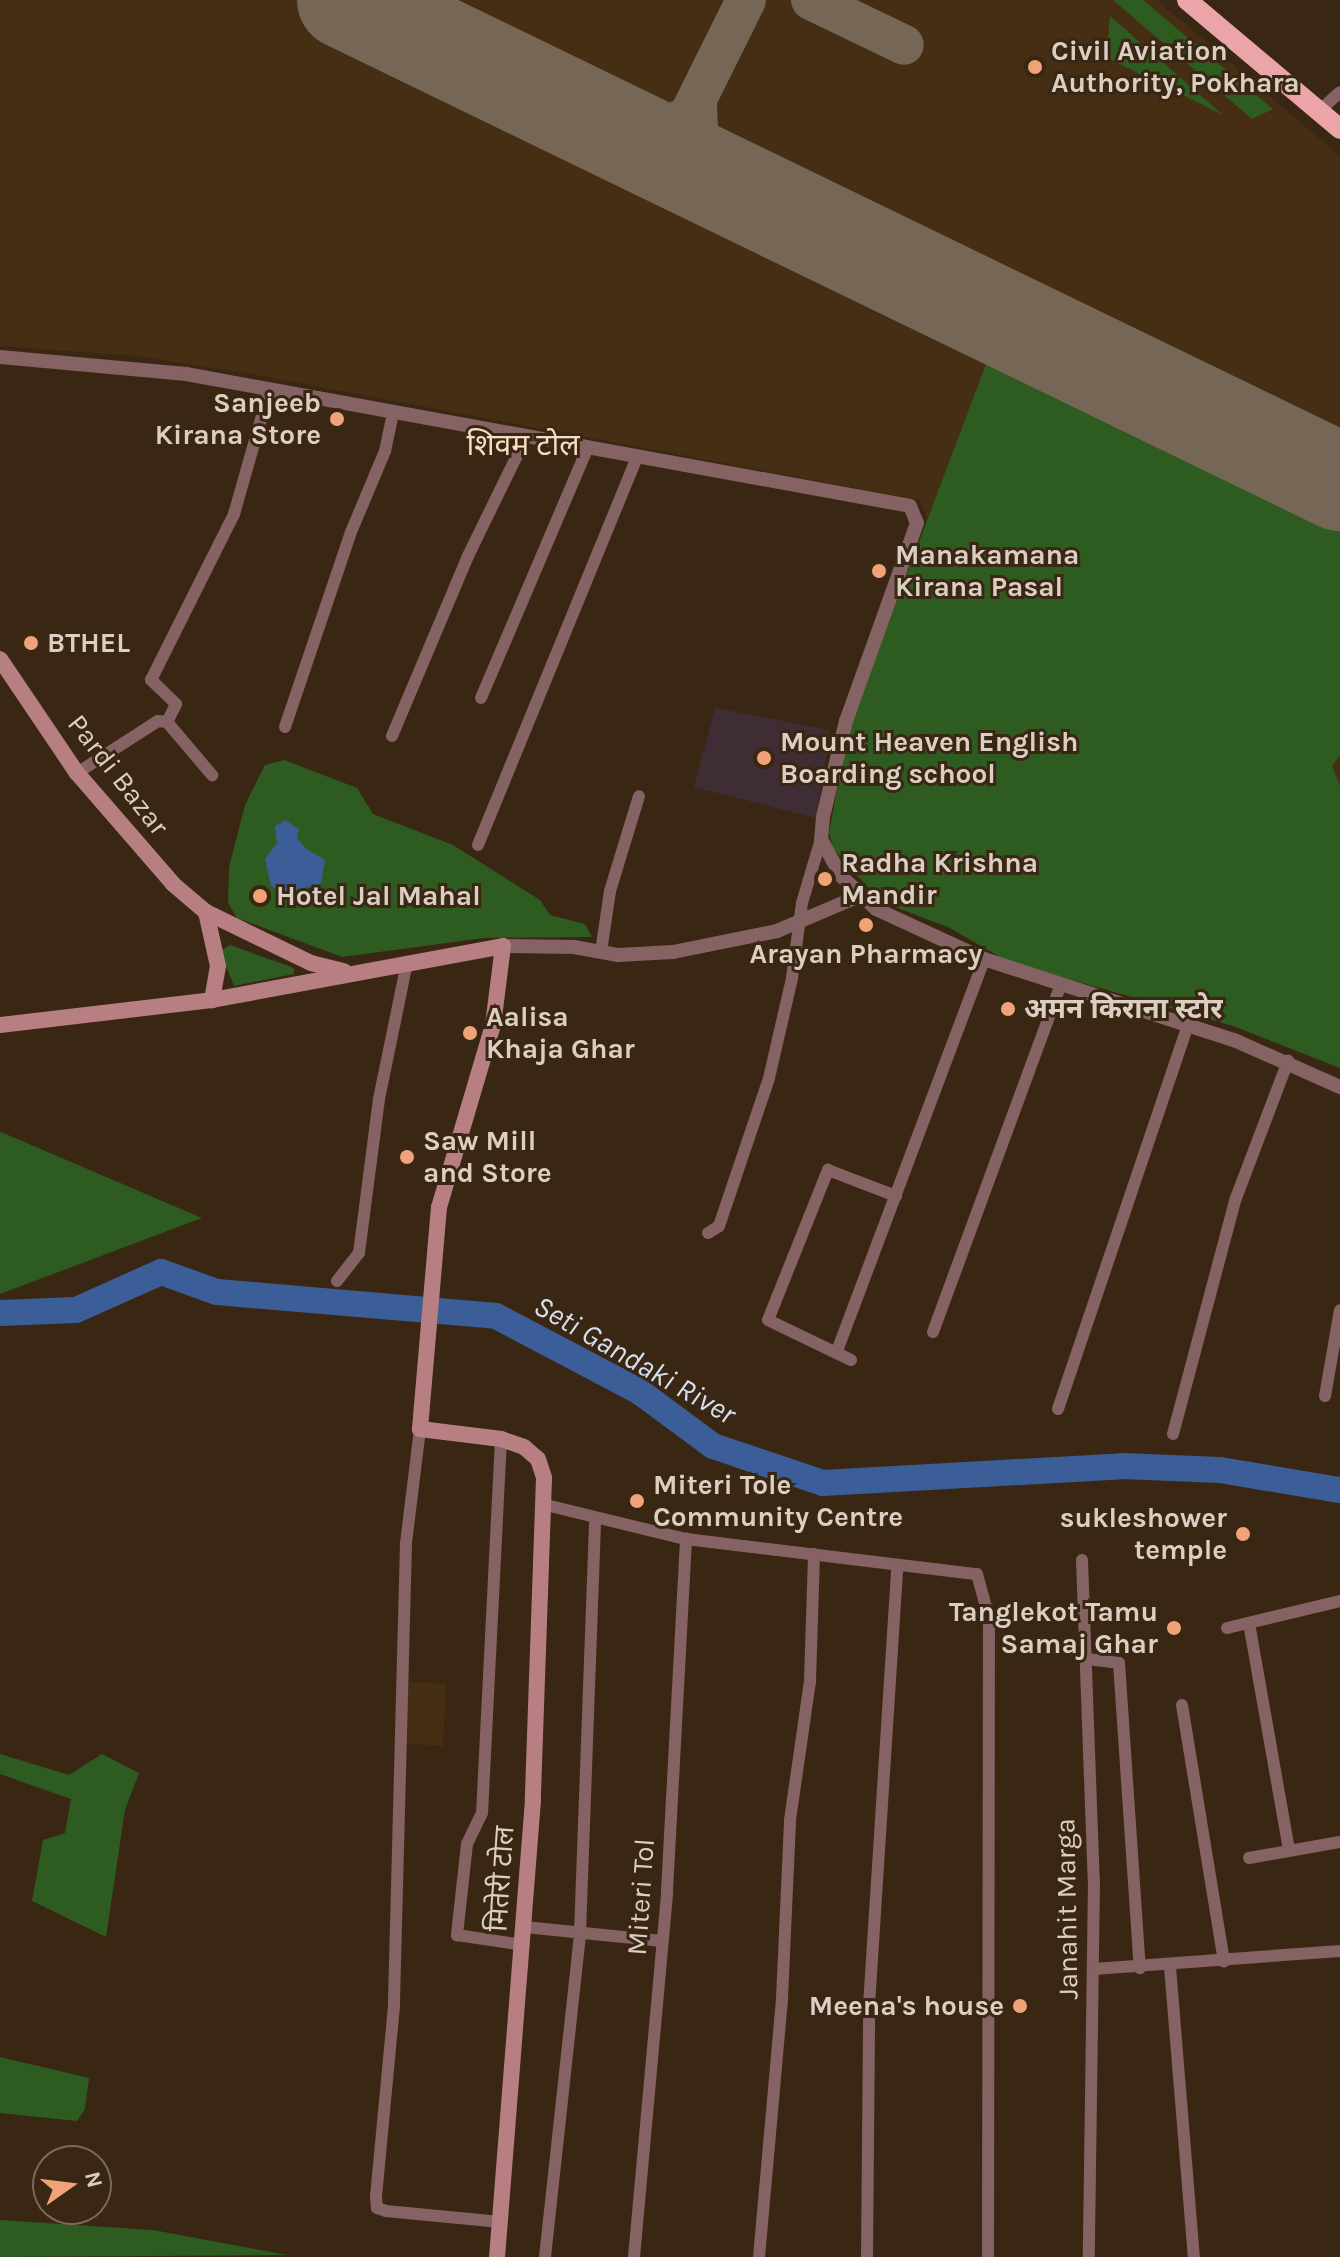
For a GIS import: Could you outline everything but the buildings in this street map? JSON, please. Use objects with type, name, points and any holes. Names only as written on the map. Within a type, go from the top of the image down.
[{"type":"highway","points":[[1187,0],[1340,129]]},
{"type":"main road","name":"Pardi Bazar","points":[[0,659],[77,773],[173,884],[206,912],[311,963],[348,972]]},
{"type":"main road","points":[[206,912],[218,966],[212,1000]]},
{"type":"main road","points":[[0,1025],[212,1000],[348,972],[503,946],[493,1025],[445,1180],[426,1342],[420,1429],[501,1439]]},
{"type":"main road","name":"मितेरी टोल","points":[[497,2257],[525,1927],[546,1505],[538,1459],[501,1439]]},
{"type":"street","points":[[1319,111],[1340,92]]},
{"type":"street","points":[[0,357],[147,368],[904,504],[917,513],[846,721],[821,839],[798,923],[792,978],[769,1078],[719,1226],[708,1233]]},
{"type":"street","points":[[167,722],[176,704],[151,680],[234,514],[269,391]]},
{"type":"street","points":[[285,727],[385,451],[393,413]]},
{"type":"street","points":[[392,736],[468,556],[526,437]]},
{"type":"street","points":[[481,698],[587,449]]},
{"type":"street","points":[[478,845],[637,457]]},
{"type":"street","points":[[77,773],[158,721],[167,722],[212,775]]},
{"type":"street","points":[[601,952],[610,891],[639,796]]},
{"type":"street","points":[[821,839],[830,860],[859,896],[984,959],[1188,1025],[1288,1061],[1340,1087]]},
{"type":"street","points":[[503,946],[601,952],[673,952],[798,923],[859,896]]},
{"type":"street","points":[[837,1351],[984,959]]},
{"type":"street","points":[[337,1281],[359,1253],[379,1099],[407,962]]},
{"type":"street","points":[[933,1332],[1061,985]]},
{"type":"street","points":[[1058,1409],[1188,1025]]},
{"type":"street","points":[[1173,1434],[1236,1198],[1288,1061]]},
{"type":"street","points":[[851,1360],[768,1320],[828,1170],[896,1196]]},
{"type":"street","points":[[1325,1396],[1340,1310]]},
{"type":"street","points":[[420,1429],[406,1543],[394,2006],[377,2208],[500,2222]]},
{"type":"street","points":[[501,1439],[482,1813],[467,1844],[457,1935],[523,1945]]},
{"type":"street","points":[[546,1505],[595,1520],[686,1539],[897,1567],[977,1574],[989,1618],[988,2257]]},
{"type":"street","points":[[545,2257],[580,1933],[595,1520]]},
{"type":"street","name":"Miteri Tol","points":[[634,2257],[662,1941],[686,1539]]},
{"type":"street","points":[[759,2257],[782,1998],[790,1820],[810,1682],[814,1554]]},
{"type":"street","name":"Janahit Marga","points":[[1082,1560],[1087,1659],[1084,1719],[1094,1969],[1089,2257]]},
{"type":"street","points":[[867,2257],[869,2005],[897,1567]]},
{"type":"street","points":[[1227,1628],[1340,1601]]},
{"type":"street","points":[[1249,1623],[1289,1851]]},
{"type":"street","points":[[1087,1659],[1119,1663],[1140,1968]]},
{"type":"street","points":[[1182,1705],[1224,1962]]},
{"type":"street","points":[[1249,1858],[1340,1842]]},
{"type":"street","points":[[525,1927],[662,1941]]},
{"type":"street","points":[[1094,1969],[1170,1967],[1340,1951]]},
{"type":"street","points":[[1170,1967],[1194,2257]]},
{"type":"shaded area","points":[[0,0],[1157,0],[1340,156],[1340,1068],[1233,1026],[1009,962],[948,927],[895,907],[854,874],[829,832],[888,614],[928,520],[920,500],[241,372],[136,356],[0,346]]},
{"type":"shaded area","name":"Mount Heaven English Boarding school","points":[[715,708],[830,730],[816,818],[694,787]]},
{"type":"shaded area","points":[[406,1682],[446,1684],[443,1746],[403,1743]]},
{"type":"green space","points":[[1113,0],[1143,0],[1273,109],[1252,119]]},
{"type":"green space","points":[[1110,16],[1223,115],[1083,46],[1108,39]]},
{"type":"green space","points":[[991,351],[1340,524],[1340,755],[1332,766],[1340,786],[1340,1068],[1233,1026],[1009,962],[948,927],[895,907],[873,893],[833,848],[829,832],[849,727]]},
{"type":"green space","points":[[284,760],[357,788],[373,814],[453,845],[540,900],[550,915],[585,924],[592,937],[484,938],[342,957],[237,918],[228,903],[229,867],[245,805],[265,765]]},
{"type":"green space","points":[[230,945],[294,968],[294,974],[234,986],[220,951]]},
{"type":"green space","points":[[1,1132],[202,1218],[0,1294]]},
{"type":"green space","points":[[0,1754],[69,1775],[102,1754],[139,1773],[125,1810],[106,1937],[32,1901],[43,1840],[65,1833],[71,1799],[0,1774]]},
{"type":"green space","points":[[0,2057],[89,2078],[85,2109],[77,2121],[0,2113]]},
{"type":"green space","points":[[0,2220],[32,2222],[32,2225],[153,2230],[287,2255],[0,2257]]},
{"type":"water","points":[[285,820],[299,829],[297,838],[305,848],[325,860],[321,884],[283,893],[271,886],[265,859],[277,843],[275,826]]},
{"type":"waterway","name":"Seti Gandaki River","points":[[0,1313],[76,1310],[161,1272],[217,1292],[496,1316],[640,1392],[713,1446],[823,1483],[1123,1466],[1220,1470],[1340,1490]]},
{"type":"taxiway","points":[[610,128],[653,134],[689,115],[746,0]]},
{"type":"taxiway","points":[[811,0],[904,45]]},
{"type":"taxiway","points":[[697,105],[699,152],[716,176],[734,188]]},
{"type":"runway","points":[[346,0],[1340,482]]},
{"type":"place","name":"Civil Aviation Authority, Pokhara","points":[[1035,67]]},
{"type":"place","name":"Sanjeeb Kirana Store","points":[[337,419]]},
{"type":"place","name":"Manakamana Kirana Pasal","points":[[879,571]]},
{"type":"place","name":"BTHEL","points":[[31,643]]},
{"type":"place","name":"Mount Heaven English Boarding school","points":[[764,758]]},
{"type":"place","name":"Radha Krishna Mandir","points":[[825,879]]},
{"type":"place","name":"Hotel Jal Mahal","points":[[260,896]]},
{"type":"place","name":"Arayan Pharmacy","points":[[866,925]]},
{"type":"place","name":"अमन किराना स्टोर","points":[[1008,1009]]},
{"type":"place","name":"Aalisa Khaja Ghar","points":[[470,1033]]},
{"type":"place","name":"Saw Mill and Store","points":[[407,1157]]},
{"type":"place","name":"Miteri Tole Community Centre","points":[[637,1501]]},
{"type":"place","name":"sukleshower temple","points":[[1243,1534]]},
{"type":"place","name":"Tanglekot Tamu Samaj Ghar","points":[[1174,1628]]},
{"type":"place","name":"Meena's house","points":[[1020,2006]]},
{"type":"district","name":"शिवम टोल","points":[[523,445]]}]
